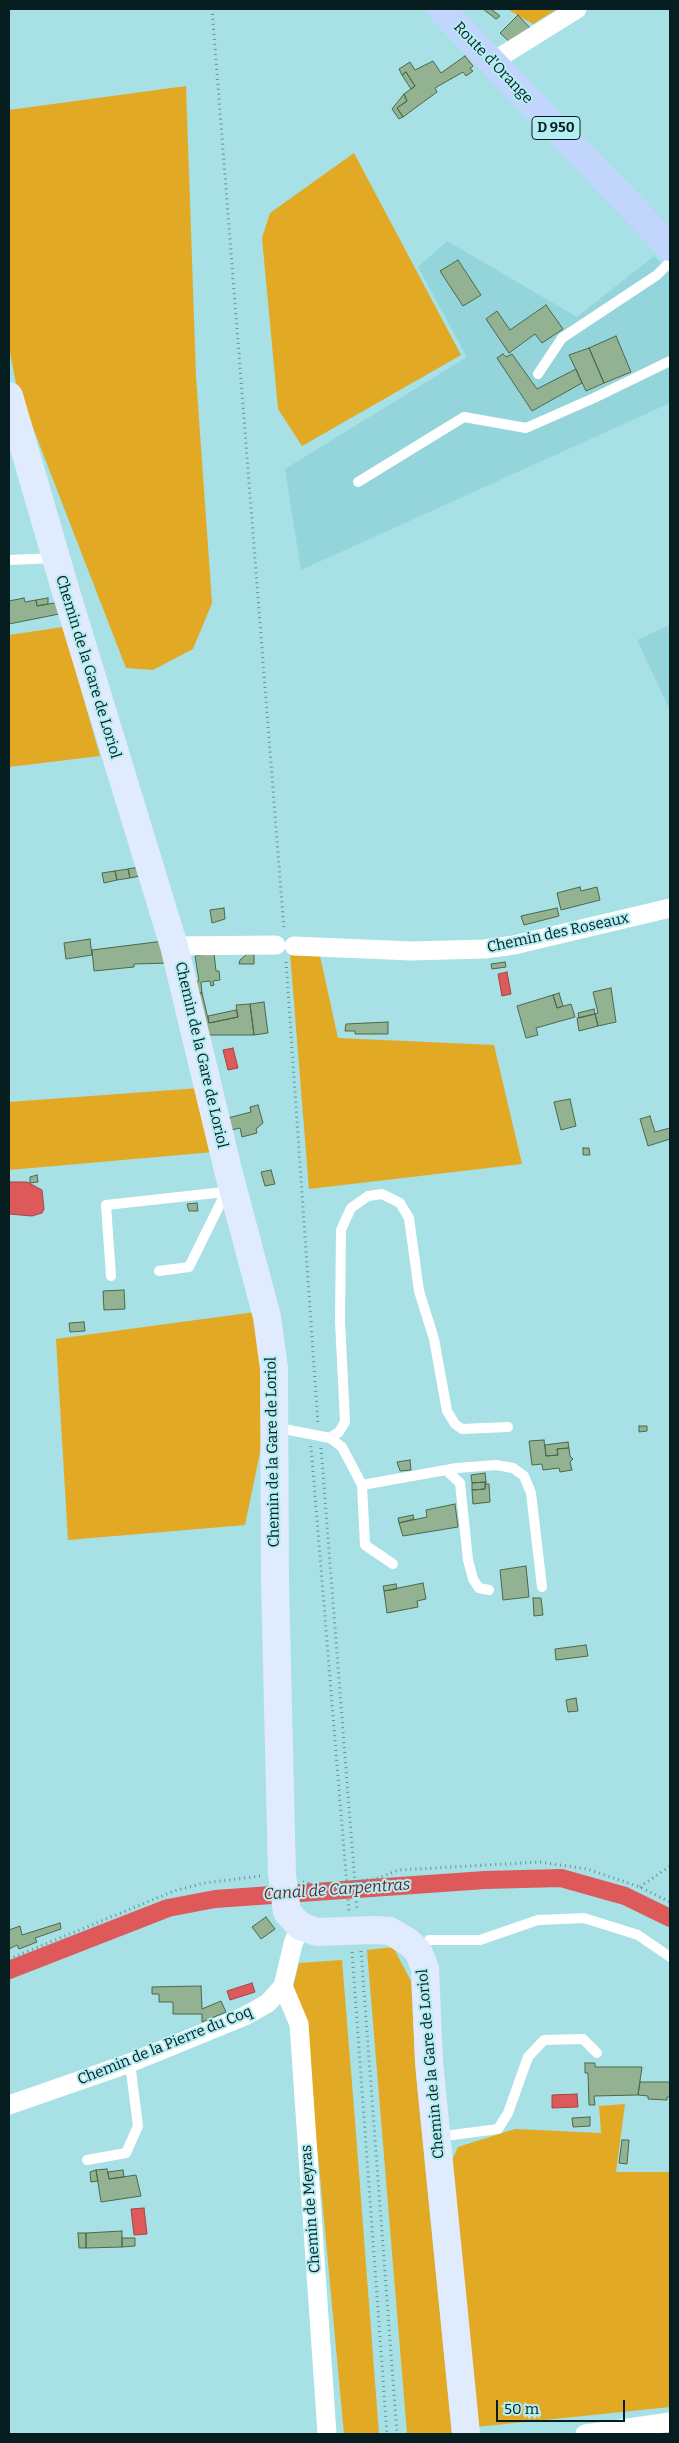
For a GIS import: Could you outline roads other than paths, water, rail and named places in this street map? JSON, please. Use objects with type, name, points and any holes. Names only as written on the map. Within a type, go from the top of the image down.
[{"type":"main road","name":"Route d'Orange","points":[[441,9],[670,247]]},
{"type":"street","points":[[492,62],[577,9]]},
{"type":"street","name":"Chemin de la Gare de Loriol","points":[[9,396],[56,558],[174,946],[230,1192],[267,1317],[274,1368],[273,1427],[283,1886],[287,1912],[300,1926],[317,1932],[390,1931],[407,1941],[418,1952],[425,1968],[429,2062],[466,2434]]},
{"type":"street","name":"Chemin des Roseaux","points":[[174,946],[285,944],[411,951],[485,949],[523,943],[670,908]]},
{"type":"street","name":"Chemin de la Pierre du Coq","points":[[9,2105],[130,2063],[245,2016],[268,2003],[283,1986],[293,1944],[300,1926]]},
{"type":"street","name":"Chemin de Meyras","points":[[283,1986],[299,2024],[327,2434]]},
{"type":"street","points":[[585,2434],[670,2422]]},
{"type":"lane","points":[[538,374],[562,338],[657,276],[670,262]]},
{"type":"lane","points":[[358,482],[464,417],[526,428],[670,361]]},
{"type":"lane","points":[[9,560],[56,558]]},
{"type":"lane","points":[[159,1271],[189,1267],[230,1192]]},
{"type":"lane","points":[[112,1276],[106,1205],[230,1192]]},
{"type":"lane","points":[[324,1437],[339,1432],[345,1422],[340,1320],[341,1230],[351,1208],[368,1196],[382,1194],[400,1203],[409,1218],[419,1291],[434,1339],[447,1411],[454,1424],[462,1429],[508,1427]]},
{"type":"lane","points":[[273,1427],[324,1437],[342,1447],[362,1485],[365,1545],[393,1564]]},
{"type":"lane","points":[[362,1485],[446,1470],[496,1465],[513,1468],[524,1476],[531,1493],[542,1587]]},
{"type":"lane","points":[[446,1470],[460,1484],[468,1560],[473,1579],[479,1588],[489,1590]]},
{"type":"lane","points":[[418,1952],[429,1940],[480,1940],[538,1920],[584,1918],[638,1935],[670,1957]]},
{"type":"lane","points":[[437,2137],[498,2129],[508,2113],[528,2057],[544,2040],[583,2039],[597,2052]]},
{"type":"lane","points":[[87,2160],[126,2153],[138,2126],[130,2063]]},
{"type":"waterway","name":"Canal de Carpentras","points":[[9,1970],[168,1908],[215,1899],[485,1880],[561,1878],[625,1896],[670,1918]]}]
